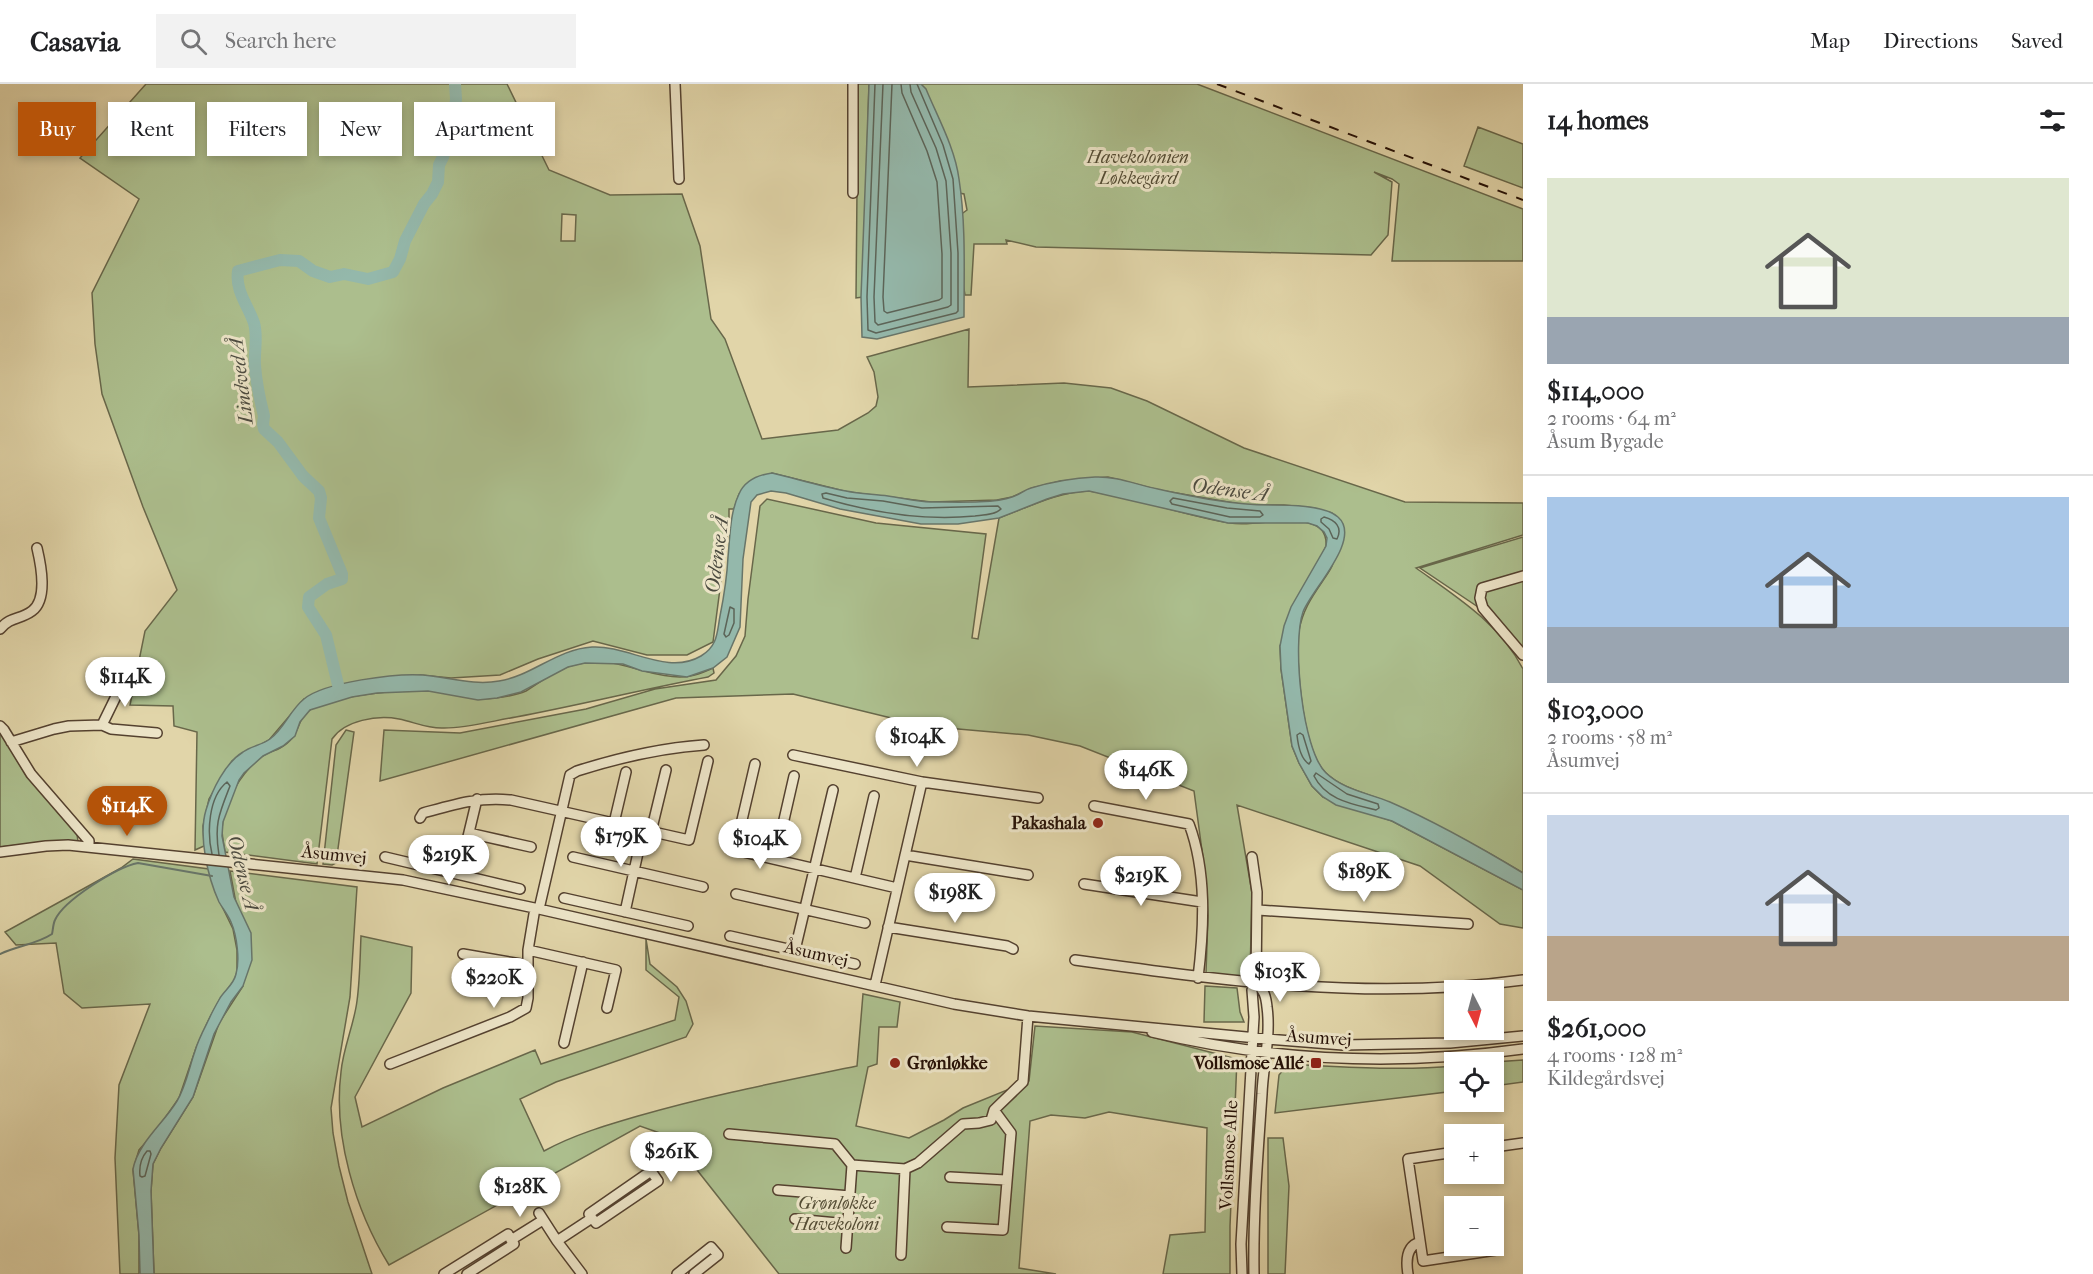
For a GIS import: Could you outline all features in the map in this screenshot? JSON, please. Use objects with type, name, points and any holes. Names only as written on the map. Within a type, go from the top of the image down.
[{"type":"street","points":[[675,84],[679,180]]},
{"type":"street","points":[[853,84],[853,193]]},
{"type":"street","points":[[0,630],[3,620],[32,611],[38,603],[43,576],[37,548]]},
{"type":"street","points":[[1523,576],[1482,588],[1480,598],[1483,608],[1523,655]]},
{"type":"street","points":[[102,725],[124,680]]},
{"type":"street","points":[[11,742],[54,729],[102,725],[111,729],[157,733]]},
{"type":"street","points":[[0,726],[32,774],[89,841],[89,847]]},
{"type":"street","points":[[390,1064],[526,1008],[528,950],[568,780],[572,773],[626,757],[704,745]]},
{"type":"street","points":[[793,755],[922,782],[1038,798]]},
{"type":"street","points":[[420,818],[423,813],[477,799],[511,801],[689,840],[708,761]]},
{"type":"street","points":[[755,764],[735,850],[897,888]]},
{"type":"street","points":[[624,912],[634,871],[666,770]]},
{"type":"street","points":[[614,824],[626,772]]},
{"type":"street","points":[[775,859],[794,776]]},
{"type":"street","points":[[874,985],[922,782]]},
{"type":"street","name":"Åsumvej","points":[[795,950],[833,790]]},
{"type":"street","points":[[855,878],[873,796]]},
{"type":"street","points":[[459,874],[477,799]]},
{"type":"street","points":[[1094,806],[1189,824],[1198,863],[1202,902],[1198,978]]},
{"type":"street","points":[[469,833],[531,847]]},
{"type":"street","name":"Åsumvej","points":[[0,852],[46,846],[89,847],[403,880],[537,908],[954,1004],[1028,1016],[1343,1045],[1393,1046],[1523,1036]]},
{"type":"street","points":[[905,855],[1028,875]]},
{"type":"street","name":"Åsumvej","points":[[385,857],[520,889]]},
{"type":"street","points":[[573,857],[703,887]]},
{"type":"street","name":"Åsumvej","points":[[1252,857],[1256,873],[1258,910],[1256,984],[1252,990],[1253,1038]]},
{"type":"street","points":[[1084,884],[1202,902]]},
{"type":"street","points":[[736,894],[865,923]]},
{"type":"street","points":[[564,898],[688,926]]},
{"type":"street","points":[[1258,910],[1468,924]]},
{"type":"street","points":[[888,927],[1007,946],[1013,949]]},
{"type":"street","name":"Åsumvej","points":[[729,936],[855,964]]},
{"type":"street","points":[[528,950],[616,970],[608,1008]]},
{"type":"street","points":[[463,954],[527,964]]},
{"type":"street","points":[[1075,960],[1256,984],[1366,990],[1409,990],[1523,981]]},
{"type":"street","points":[[564,1043],[583,962]]},
{"type":"street","name":"Åsumvej","points":[[1256,984],[1262,988],[1266,1001],[1267,1039]]},
{"type":"street","points":[[852,1165],[905,1169],[918,1163],[963,1124],[992,1120],[994,1110],[1023,1082],[1028,1016]]},
{"type":"street","name":"Åsumvej","points":[[1115,1023],[1188,1040],[1252,1050],[1339,1057],[1393,1058],[1523,1049]]},
{"type":"street","name":"Vollsmose Alle","points":[[1242,1274],[1241,1244],[1253,1038]]},
{"type":"street","name":"Vollsmose Alle","points":[[1254,1274],[1262,1092],[1267,1039]]},
{"type":"street","points":[[947,1227],[1002,1230],[1011,1133],[994,1110]]},
{"type":"street","points":[[729,1134],[835,1144],[852,1165],[846,1248]]},
{"type":"street","points":[[1504,1146],[1523,1143]]},
{"type":"street","points":[[1444,1154],[1408,1159],[1423,1261],[1456,1256]]},
{"type":"street","points":[[901,1255],[905,1169]]},
{"type":"street","points":[[651,1171],[658,1181],[596,1223],[592,1218],[589,1214],[651,1171]]},
{"type":"street","points":[[950,1177],[1006,1180]]},
{"type":"street","points":[[778,1190],[850,1196]]},
{"type":"street","points":[[511,1240],[541,1217],[582,1274]]},
{"type":"street","points":[[557,1242],[592,1218]]},
{"type":"street","points":[[795,1219],[848,1224]]},
{"type":"street","points":[[444,1274],[508,1234],[514,1244],[467,1274]]},
{"type":"street","points":[[1408,1274],[1409,1252],[1413,1244],[1420,1242]]},
{"type":"street","points":[[677,1274],[711,1246],[718,1255],[694,1274]]},
{"type":"green space","points":[[146,84],[507,84],[516,102],[414,102],[414,156],[542,156],[549,170],[610,195],[682,194],[700,246],[711,319],[725,339],[762,439],[838,430],[876,406],[878,397],[874,372],[867,357],[969,329],[968,387],[1064,383],[1111,388],[1147,401],[1244,448],[1405,502],[1523,503],[1523,535],[1416,568],[1462,601],[1489,624],[1502,638],[1523,669],[1523,873],[1424,819],[1340,783],[1325,772],[1317,761],[1302,705],[1298,645],[1300,624],[1305,611],[1333,563],[1332,513],[1314,508],[1284,505],[1246,505],[1159,490],[1108,477],[1061,481],[997,500],[931,502],[848,492],[772,473],[739,494],[734,509],[729,509],[713,642],[687,655],[647,655],[593,641],[538,659],[500,675],[451,678],[420,675],[304,699],[269,740],[232,761],[209,799],[203,826],[204,846],[195,850],[197,732],[174,726],[173,706],[130,705],[145,631],[177,590],[143,507],[102,394],[95,344],[92,293],[139,199],[80,158],[96,156],[96,140],[108,127],[108,156],[195,156],[195,102],[130,102]],"holes":[[[562,214],[576,215],[575,241],[561,241]]]},
{"type":"green space","points":[[858,84],[869,84],[863,297],[856,298]]},
{"type":"green space","name":"Havekolonien Løkkegård","points":[[895,84],[1197,84],[1523,209],[1523,261],[1392,261],[1399,184],[1374,172],[1392,182],[1388,235],[1371,255],[1036,247],[1006,240],[1007,244],[974,244],[971,295],[965,295],[952,221],[967,210],[964,194],[948,191]]},
{"type":"green space","points":[[1478,127],[1523,144],[1523,188],[1464,166]]},
{"type":"green space","points":[[1089,491],[1124,497],[1230,523],[1299,521],[1320,528],[1325,537],[1326,546],[1280,646],[1292,746],[1299,763],[1312,786],[1323,797],[1392,821],[1523,890],[1523,928],[1500,924],[1420,866],[1237,805],[1252,893],[1250,975],[1242,977],[1206,973],[1208,916],[1205,873],[1194,791],[1080,746],[1028,735],[924,726],[793,694],[676,698],[380,781],[384,730],[460,733],[586,709],[655,689],[716,680],[736,656],[745,636],[760,506],[767,499],[876,523],[986,534],[972,638],[978,639],[999,518],[1054,497]]},
{"type":"green space","points":[[1523,537],[1523,660],[1481,609],[1420,568]]},
{"type":"green space","points":[[606,662],[659,675],[680,677],[702,673],[713,668],[714,673],[708,677],[462,727],[432,727],[390,718],[353,723],[332,739],[317,864],[225,852],[223,819],[235,788],[255,762],[280,748],[292,738],[302,718],[310,710],[335,700],[390,692],[424,690],[480,699],[519,694],[567,667],[582,663]]},
{"type":"green space","points":[[346,730],[354,732],[336,863],[323,864],[336,745]]},
{"type":"green space","points":[[0,732],[26,775],[77,834],[78,842],[55,841],[0,847]]},
{"type":"green space","points":[[133,859],[209,869],[219,900],[233,929],[237,950],[237,972],[234,981],[220,999],[209,1019],[196,1048],[179,1098],[156,1131],[139,1150],[133,1170],[139,1235],[139,1274],[120,1274],[115,1158],[119,1085],[150,1004],[82,1008],[64,993],[56,943],[16,945],[5,932],[121,868]]},
{"type":"green space","points":[[230,871],[357,887],[350,997],[331,1108],[339,1166],[348,1202],[372,1274],[154,1274],[151,1191],[153,1164],[193,1097],[219,1023],[243,986],[236,903]]},
{"type":"green space","name":"Grønløkke Havekoloni","points":[[361,936],[412,947],[411,993],[355,1097],[362,1127],[443,1088],[535,1050],[541,1064],[675,1020],[679,997],[646,970],[646,939],[650,964],[677,987],[686,1001],[693,1024],[686,1037],[556,1082],[520,1099],[544,1151],[590,1131],[665,1108],[857,1066],[863,994],[900,1002],[897,1027],[879,1027],[877,1064],[868,1067],[856,1126],[909,1138],[963,1108],[1029,1081],[1035,1026],[1132,1032],[1237,1059],[1230,1274],[1163,1274],[1170,1235],[1205,1232],[1207,1128],[1109,1112],[1085,1118],[1051,1115],[1030,1121],[1019,1268],[1056,1274],[779,1274],[671,1137],[640,1126],[389,1265],[366,1221],[357,1197],[349,1172],[340,1121],[341,1072],[357,1001]]},
{"type":"green space","points":[[1205,986],[1237,988],[1240,1012],[1244,1022],[1204,1022]]},
{"type":"green space","points":[[1523,1060],[1523,1082],[1504,1085],[1504,1061]]},
{"type":"green space","points":[[1288,1064],[1392,1068],[1444,1067],[1444,1092],[1275,1113],[1279,1075]]},
{"type":"green space","points":[[1268,1138],[1283,1138],[1289,1186],[1285,1274],[1268,1274]]},
{"type":"water","points":[[869,84],[921,84],[926,89],[957,167],[964,231],[964,317],[877,339],[862,337],[861,297]]},
{"type":"water","points":[[772,473],[851,492],[931,502],[994,501],[1055,482],[1103,477],[1214,500],[1256,505],[1306,506],[1332,513],[1344,526],[1344,538],[1333,565],[1303,612],[1300,627],[1301,696],[1305,720],[1318,761],[1326,773],[1340,783],[1424,818],[1523,873],[1523,890],[1392,821],[1336,805],[1312,786],[1292,746],[1280,646],[1291,607],[1326,546],[1327,538],[1317,526],[1308,523],[1228,523],[1089,491],[1063,494],[999,518],[958,524],[921,524],[840,509],[786,493],[771,491],[757,495],[751,502],[743,559],[740,627],[727,657],[713,668],[687,677],[642,671],[623,664],[585,663],[568,667],[521,692],[497,698],[478,700],[428,691],[377,693],[352,697],[310,710],[300,722],[295,736],[283,746],[263,756],[244,773],[239,780],[223,822],[222,836],[234,897],[251,933],[252,960],[243,986],[231,1002],[214,1034],[193,1097],[153,1164],[151,1191],[154,1274],[140,1274],[133,1169],[145,1142],[180,1095],[201,1035],[220,998],[235,978],[237,968],[235,934],[211,881],[205,857],[203,832],[206,810],[212,794],[230,763],[246,750],[275,735],[304,699],[314,693],[344,683],[379,677],[411,675],[471,682],[499,681],[523,674],[567,652],[592,647],[619,650],[675,663],[701,656],[711,648],[717,633],[736,501],[748,482]]},
{"type":"waterway","name":"Lindved Å","points":[[340,693],[326,635],[308,607],[309,597],[327,584],[342,579],[342,574],[319,518],[321,498],[319,491],[303,476],[278,442],[264,429],[255,360],[255,328],[238,285],[238,271],[280,260],[299,261],[313,271],[330,277],[344,274],[368,279],[393,272],[400,259],[405,241],[438,182],[439,165],[453,123],[455,84]]},
{"type":"waterway","points":[[0,954],[52,934],[55,920],[69,903],[92,886],[129,866],[138,863],[212,876]]},
{"type":"railway","points":[[1217,84],[1523,200]]},
{"type":"place","name":"Pakashala","points":[[1098,823]]},
{"type":"place","name":"Grønløkke","points":[[895,1063]]},
{"type":"place","name":"Vollsmose Allé","points":[[1316,1063]]},
{"type":"water label","name":"Odense Å","points":[[1230,490]]},
{"type":"water label","name":"Odense Å","points":[[717,555]]},
{"type":"water label","name":"Odense Å","points":[[243,873]]}]
